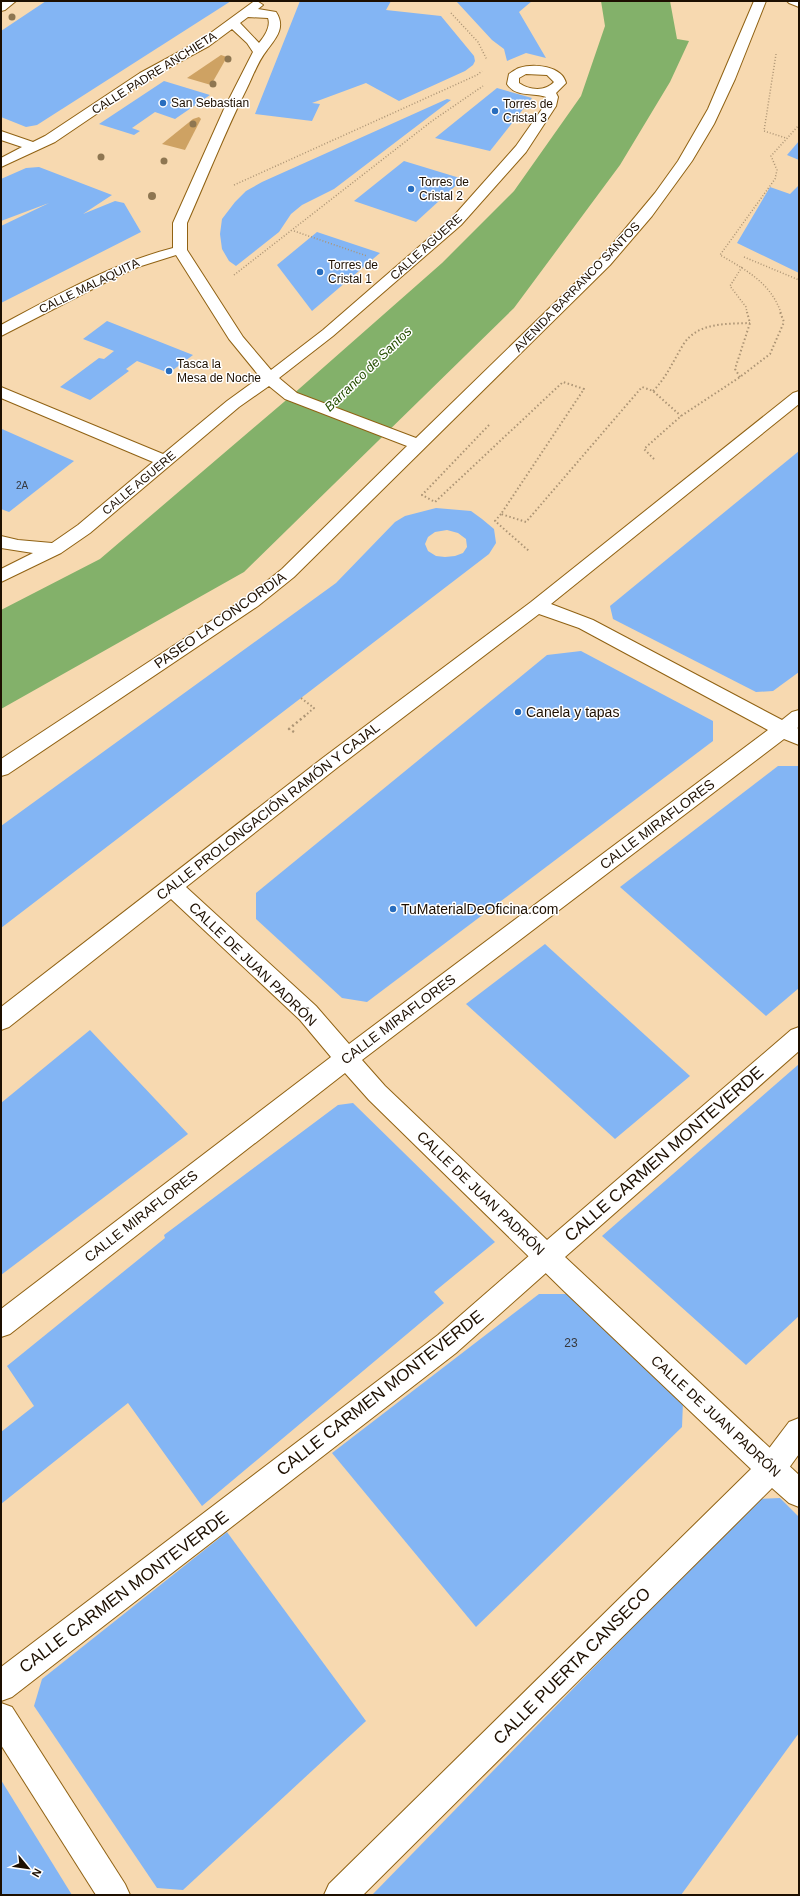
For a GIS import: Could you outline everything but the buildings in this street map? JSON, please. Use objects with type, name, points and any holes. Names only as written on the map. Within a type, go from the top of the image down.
[{"type":"street","points":[[1,7],[10,1]]},
{"type":"street","name":"CALLE PADRE ANCHIETA","points":[[1,163],[50,139],[150,72],[205,43],[263,1]]},
{"type":"street","name":"AVENIDA BARRANCO SANTOS","points":[[419,445],[599,268],[646,216],[692,150],[708,123],[760,1]]},
{"type":"street","points":[[794,1],[799,2]]},
{"type":"street","points":[[245,14],[272,15],[276,26],[259,52],[230,109],[180,223],[180,250],[237,338],[269,378],[291,396],[419,445]]},
{"type":"street","points":[[233,23],[252,41],[259,52]]},
{"type":"street","name":"CALLE AGUERE","points":[[1,576],[55,549],[84,529],[233,404],[328,333],[456,222],[521,149],[550,106],[552,97],[548,90]]},
{"type":"street","points":[[1,135],[34,147]]},
{"type":"street","name":"CALLE MALAQUITA","points":[[1,331],[124,267],[159,254],[180,250]]},
{"type":"street","points":[[1,392],[164,461]]},
{"type":"street","name":"CALLE PROLONGACIÓN RAMÓN Y CAJAL","points":[[1,1020],[171,886],[537,606],[729,454],[799,396]]},
{"type":"street","name":"PASEO LA CONCORDIA","points":[[1,769],[270,588],[314,549],[419,445]]},
{"type":"street","points":[[1,542],[18,546],[55,549]]},
{"type":"street","points":[[537,606],[586,624],[794,729]]},
{"type":"street","name":"CALLE MIRAFLORES","points":[[1,1325],[346,1058],[794,729]]},
{"type":"street","name":"CALLE DE JUAN PADRÓN","points":[[171,886],[308,1013],[376,1093],[771,1469],[799,1493]]},
{"type":"street","name":"CALLE CARMEN MONTEVERDE","points":[[1,1686],[447,1344],[546,1256],[799,1037]]},
{"type":"street","name":"CALLE PUERTA CANSECO","points":[[340,1895],[771,1469],[799,1432]]},
{"type":"street","points":[[1,1718],[114,1895]]},
{"type":"path","points":[[452,13],[482,48],[487,55],[488,63]]},
{"type":"path","points":[[776,54],[764,131],[786,138]]},
{"type":"path","points":[[233,185],[477,75],[485,69]]},
{"type":"path","points":[[230,278],[294,230],[454,104],[485,85]]},
{"type":"path","points":[[654,459],[644,448],[681,416],[740,377],[770,354],[784,322],[775,298],[761,282],[742,267],[720,254],[775,179],[777,170],[771,156],[799,125]]},
{"type":"path","points":[[294,230],[368,256]]},
{"type":"path","points":[[744,257],[799,280]]},
{"type":"path","points":[[740,377],[735,369],[750,323],[746,306],[730,286],[742,267]]},
{"type":"path","points":[[653,391],[670,372],[687,339],[696,332],[707,327],[725,324],[750,323]]},
{"type":"path","points":[[492,422],[422,495],[435,502],[562,382],[584,389],[495,521],[529,551]]},
{"type":"path","points":[[501,514],[526,522],[642,387],[653,391],[681,416]]},
{"type":"path","points":[[294,732],[290,729],[314,708],[301,698]]},
{"type":"shaded area","points":[[221,55],[227,57],[211,85],[187,78]]},
{"type":"shaded area","points":[[199,117],[201,119],[185,150],[162,144],[193,119]]},
{"type":"water","name":"Barranco de Santos","points":[[601,1],[670,1],[677,39],[689,41],[670,82],[620,165],[514,308],[244,572],[1,709],[1,610],[100,559],[291,396],[442,263],[514,191],[581,96],[605,26]]},
{"type":"place","name":"San Sebastian","points":[[163,103]]},
{"type":"place","name":"Torres de Cristal 3","points":[[495,111]]},
{"type":"place","name":"Torres de Cristal 2","points":[[411,189]]},
{"type":"place","name":"Torres de Cristal 1","points":[[320,272]]},
{"type":"place","name":"Tasca la Mesa de Noche","points":[[169,371]]},
{"type":"place","name":"Canela y tapas","points":[[518,712]]},
{"type":"place","name":"TuMaterialDeOficina.com","points":[[393,909]]}]
